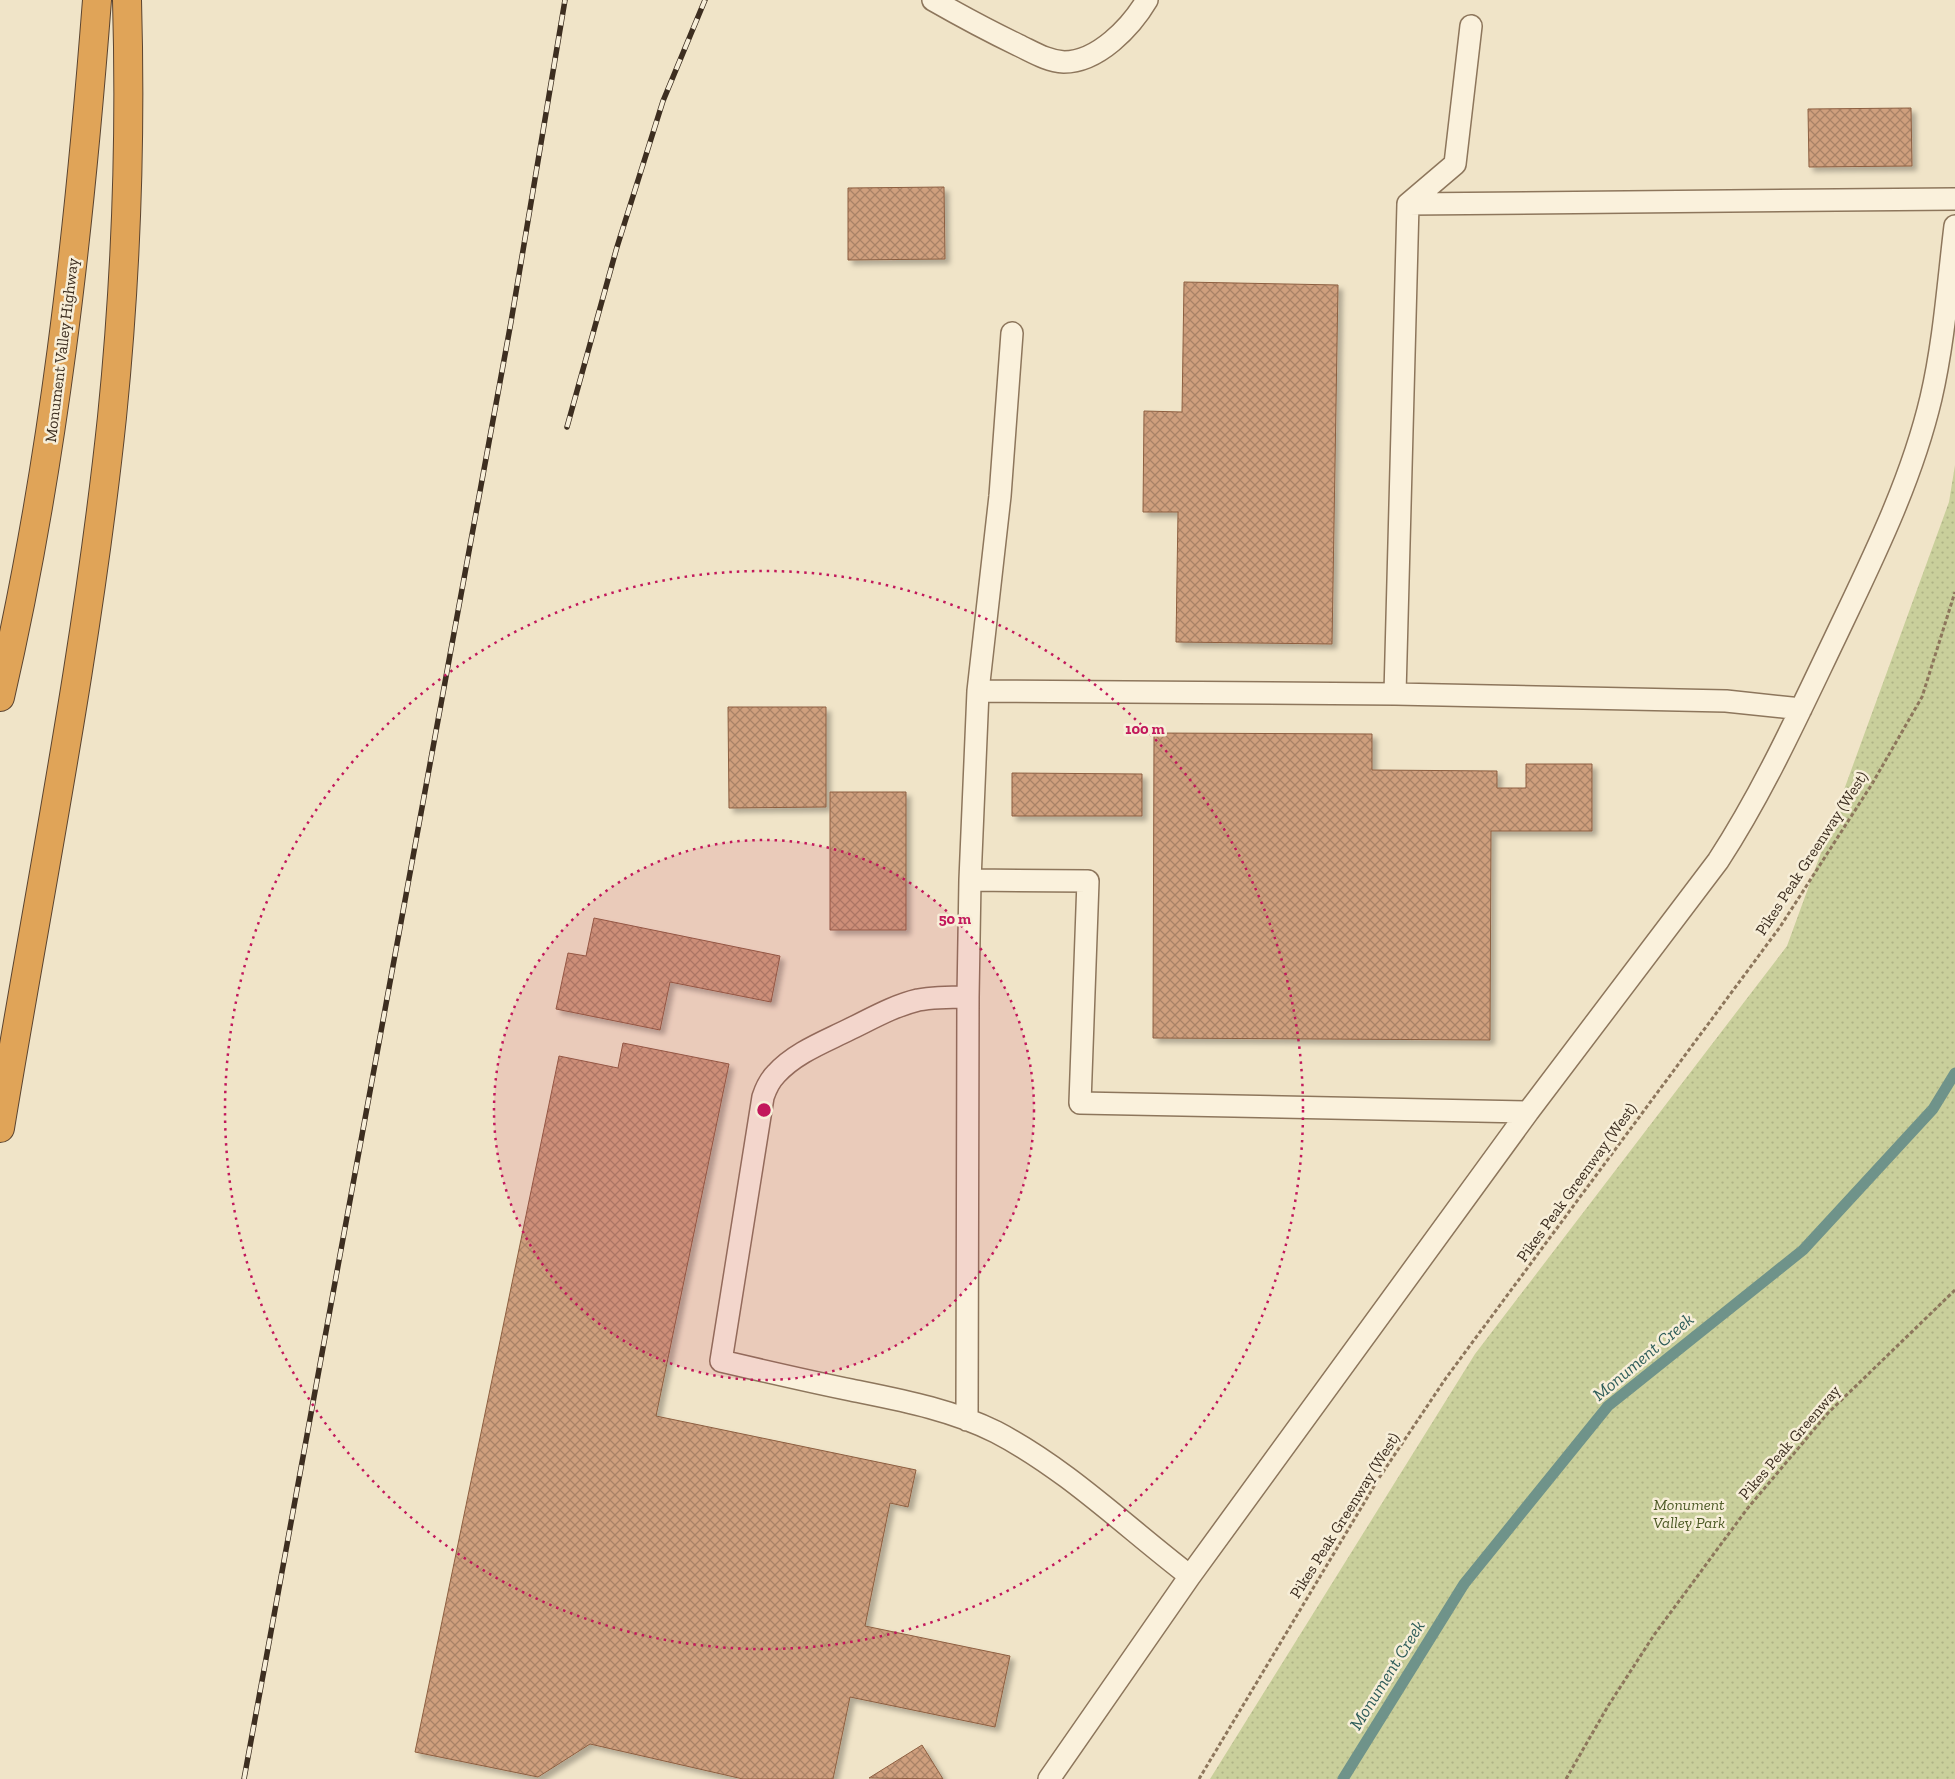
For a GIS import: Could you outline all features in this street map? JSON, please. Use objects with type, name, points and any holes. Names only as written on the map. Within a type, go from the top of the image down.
[{"type":"highway","name":"Monument Valley Highway","points":[[0,697],[12,645],[48,450],[77,226],[97,0]]},
{"type":"highway","points":[[0,1128],[89,597],[112,416],[121,302],[129,139],[127,0]]},
{"type":"lane","points":[[933,0],[973,23],[1049,60],[1065,62],[1080,60],[1095,53],[1121,34],[1139,14],[1147,0]]},
{"type":"lane","points":[[1395,694],[1408,204],[1455,164],[1471,26]]},
{"type":"lane","points":[[1408,204],[1955,199]]},
{"type":"lane","points":[[1049,1779],[1190,1576],[1528,1112],[1718,861],[1741,826],[1801,709],[1882,539],[1921,434],[1931,400],[1938,364],[1955,226]]},
{"type":"lane","points":[[968,1420],[968,997],[970,880],[978,691],[1000,496],[1012,333]]},
{"type":"lane","points":[[978,691],[1395,694],[1726,701],[1801,709]]},
{"type":"lane","points":[[970,880],[1088,881],[1080,1104],[1528,1112]]},
{"type":"lane","points":[[968,997],[934,998],[895,1007],[810,1049],[776,1074],[767,1086],[763,1097],[721,1361],[926,1406],[968,1420],[1016,1443],[1061,1472],[1190,1576]]},
{"type":"path","name":"Pikes Peak Greenway (West)","points":[[1199,1779],[1379,1478],[1446,1378],[1780,927],[1872,784],[1922,697],[1955,592]]},
{"type":"path","name":"Pikes Peak Greenway","points":[[1566,1779],[1608,1706],[1654,1635],[1747,1509],[1828,1413],[1955,1290]]},
{"type":"green space","name":"Monument Valley Park","points":[[1955,465],[1955,1779],[1210,1779],[1475,1354],[1787,946],[1949,502]]},
{"type":"building","points":[[1911,108],[1912,166],[1809,167],[1808,109]]},
{"type":"building","points":[[944,187],[945,259],[848,260],[848,188]]},
{"type":"building","points":[[1184,282],[1338,285],[1332,644],[1176,642],[1178,512],[1143,512],[1144,411],[1182,412]]},
{"type":"building","points":[[728,707],[826,707],[826,807],[729,808]]},
{"type":"building","points":[[1154,733],[1372,734],[1372,770],[1497,771],[1497,788],[1526,788],[1526,764],[1592,764],[1592,831],[1491,831],[1490,1040],[1153,1038]]},
{"type":"building","points":[[1012,773],[1142,774],[1142,816],[1012,816]]},
{"type":"building","points":[[830,792],[906,792],[906,930],[830,930]]},
{"type":"building","points":[[594,918],[780,956],[771,1002],[670,982],[660,1030],[556,1009],[568,953],[586,956]]},
{"type":"building","points":[[623,1043],[729,1064],[656,1416],[916,1470],[908,1507],[890,1503],[865,1626],[1010,1656],[995,1727],[850,1697],[833,1779],[743,1779],[590,1744],[538,1777],[415,1752],[559,1056],[618,1068]]},
{"type":"building","points":[[922,1745],[943,1779],[869,1778]]},
{"type":"waterway","name":"Monument Creek","points":[[1343,1779],[1464,1584],[1608,1406],[1803,1250],[1933,1109],[1955,1073]]},
{"type":"railway","points":[[244,1779],[511,322],[565,0]]},
{"type":"railway","points":[[567,427],[617,247],[663,101],[705,0]]}]
